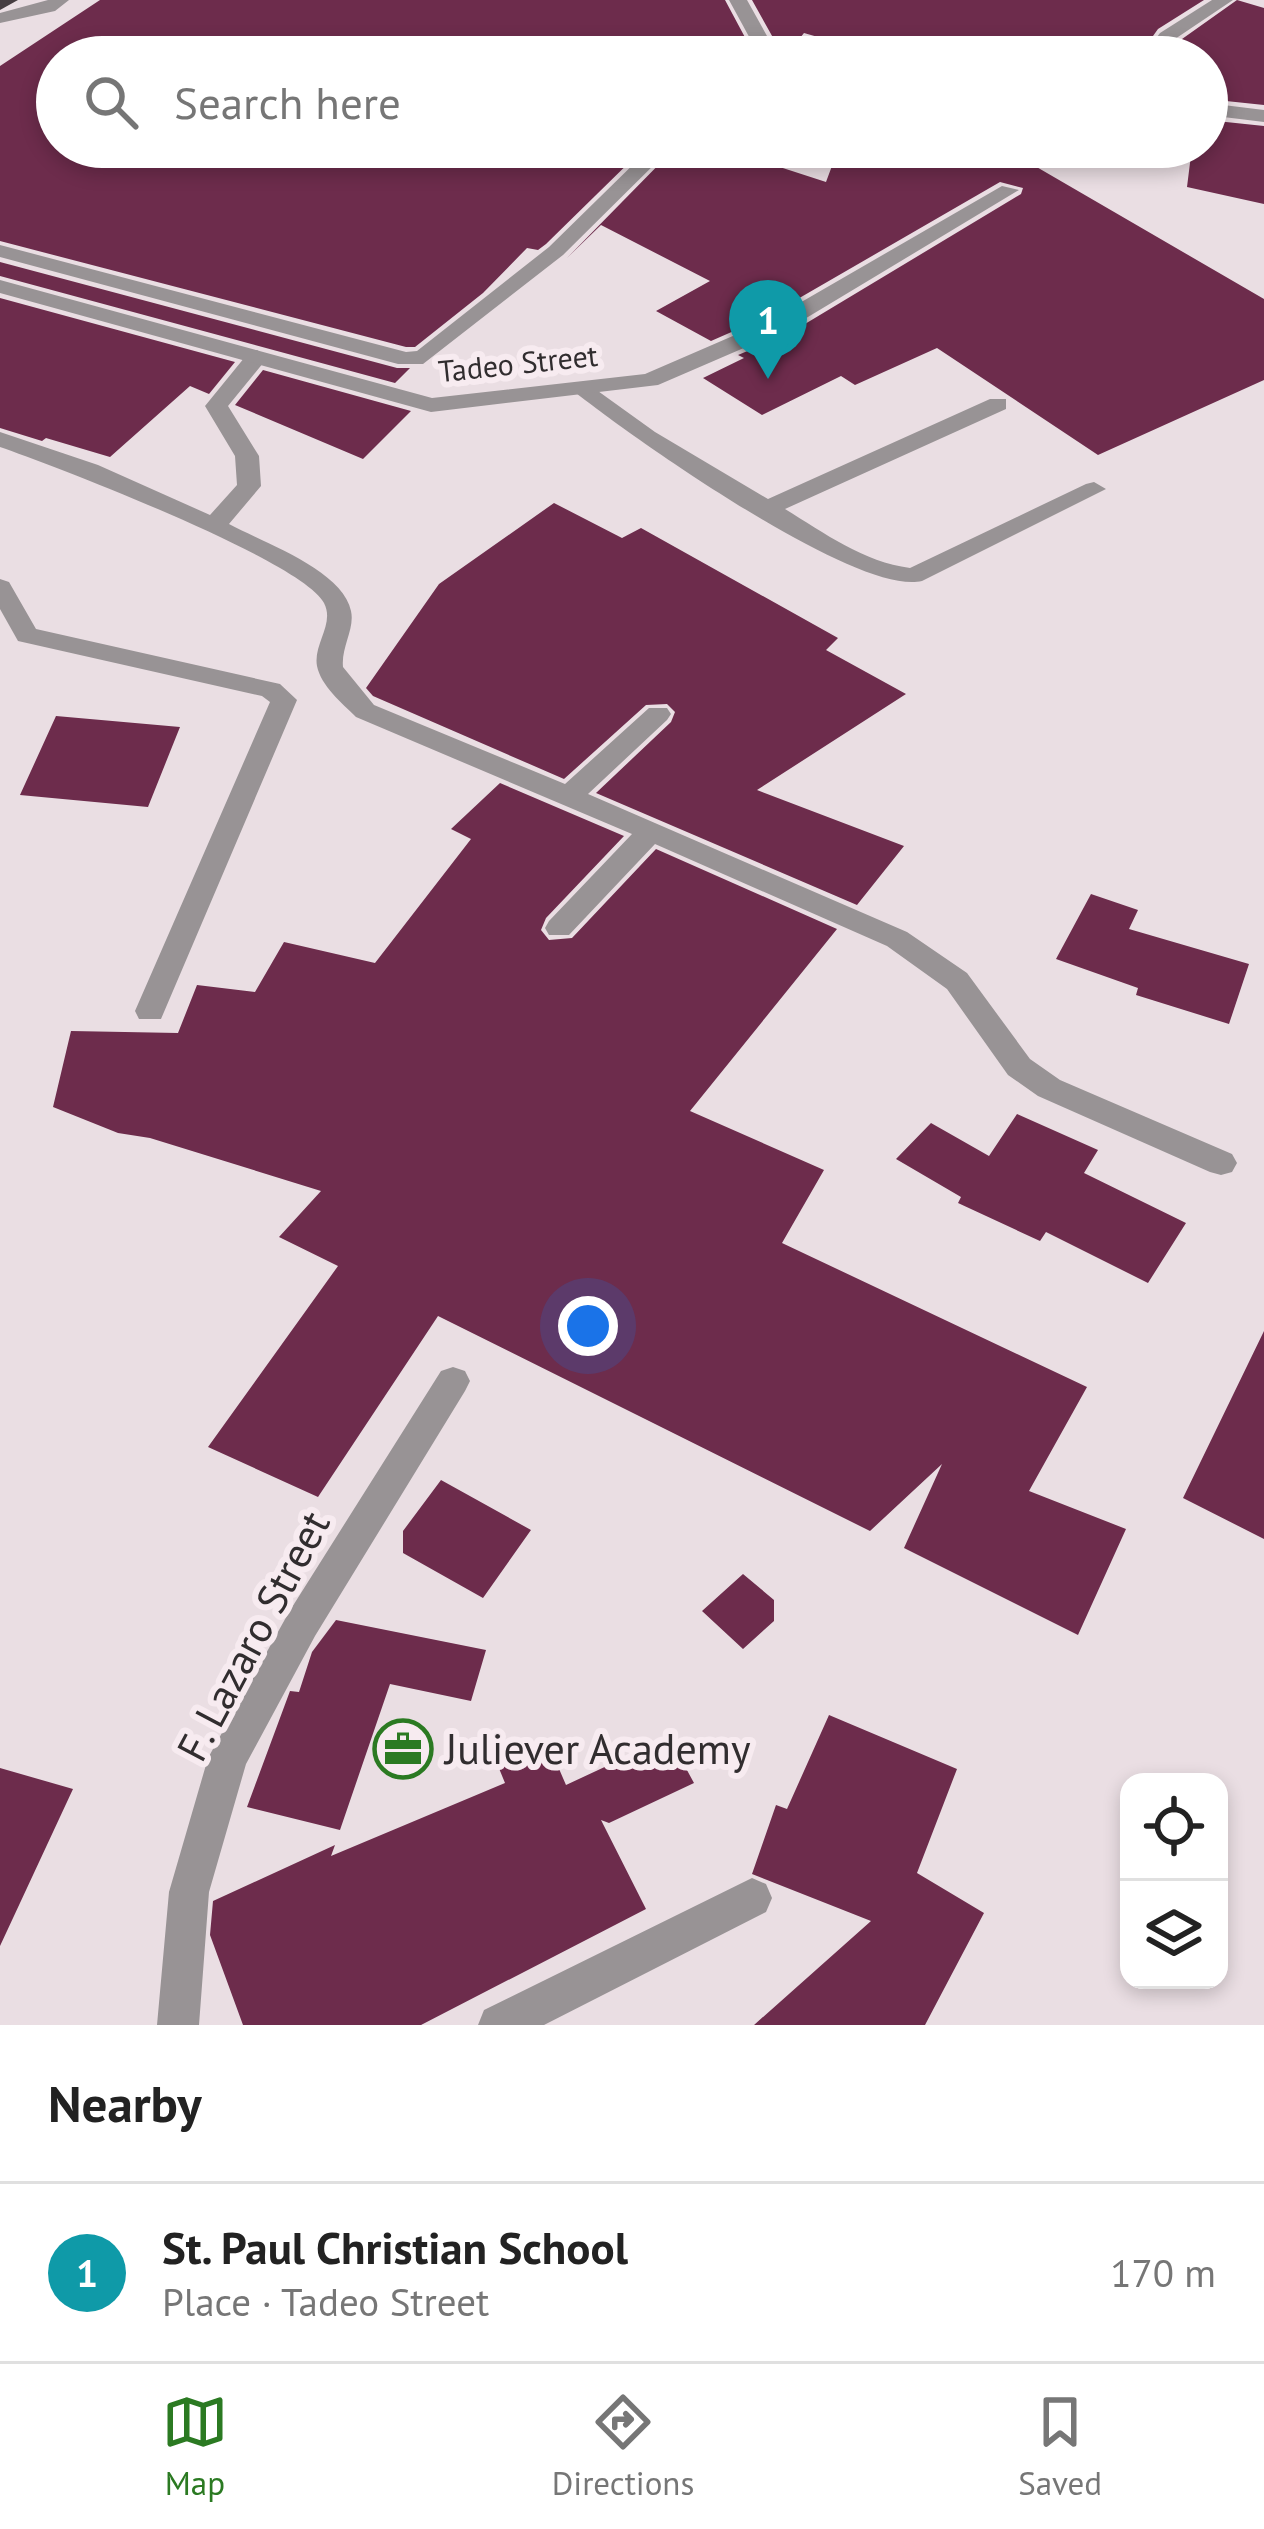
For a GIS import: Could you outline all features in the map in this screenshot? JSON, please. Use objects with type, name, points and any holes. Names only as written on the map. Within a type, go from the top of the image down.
[{"type":"street","points":[[0,18],[60,0]]},
{"type":"street","points":[[738,0],[758,36]]},
{"type":"street","points":[[1168,36],[1225,0]]},
{"type":"street","points":[[1228,112],[1264,116]]},
{"type":"street","points":[[0,251],[406,359],[423,357],[556,251],[641,168]]},
{"type":"street","name":"Tadeo Street","points":[[0,286],[431,405],[650,380],[780,324],[1009,190]]},
{"type":"street","points":[[214,526],[249,485],[247,456],[215,406],[257,357]]},
{"type":"street","points":[[584,388],[646,437],[767,508],[898,575],[913,576],[1094,489]]},
{"type":"street","points":[[767,508],[998,404]]},
{"type":"street","points":[[0,439],[90,470],[305,573],[333,596],[342,619],[328,659],[336,680],[365,711],[897,939],[957,981],[1019,1067],[1049,1088],[1221,1162]]},
{"type":"street","points":[[0,586],[27,635],[271,690],[284,700],[150,1011]]},
{"type":"street","points":[[570,796],[658,714]]},
{"type":"street","points":[[559,928],[651,831]]},
{"type":"street","name":"F. Lazaro Street","points":[[178,2025],[189,1892],[228,1757],[302,1624],[453,1381]]},
{"type":"street","points":[[499,2025],[752,1898]]},
{"type":"building","points":[[100,0],[725,0],[744,36],[45,36]]},
{"type":"building","points":[[752,0],[1204,0],[1153,36],[772,36]]},
{"type":"building","points":[[1237,0],[1264,8],[1264,105],[1228,101],[1228,36],[1186,36]]},
{"type":"building","points":[[36,42],[36,168],[624,168],[546,244],[538,250],[527,248],[483,293],[415,347],[406,347],[0,241],[0,66]]},
{"type":"building","points":[[1228,122],[1264,126],[1264,204],[1187,187],[1189,168],[1228,168]]},
{"type":"building","points":[[655,168],[783,168],[826,182],[831,168],[1038,168],[1264,299],[1264,380],[1098,455],[937,348],[855,385],[841,376],[762,415],[703,378],[744,358],[738,355],[790,333],[1021,194],[1023,188],[1000,182],[770,315],[711,341],[656,311],[710,281],[601,225],[567,258]]},
{"type":"building","points":[[0,262],[410,368],[395,383],[0,276]]},
{"type":"building","points":[[0,298],[235,362],[209,394],[190,386],[110,457],[46,438],[42,441],[0,428]]},
{"type":"building","points":[[263,370],[411,411],[363,459],[235,405]]},
{"type":"building","points":[[554,503],[622,538],[641,528],[838,638],[826,650],[906,694],[757,790],[904,846],[857,905],[596,793],[671,722],[675,712],[667,704],[646,705],[564,779],[373,696],[366,688],[439,584]]},
{"type":"building","points":[[56,716],[180,727],[148,807],[20,795]]},
{"type":"building","points":[[500,783],[624,836],[546,918],[541,930],[549,940],[572,938],[656,849],[837,929],[690,1111],[824,1170],[782,1243],[1087,1387],[1029,1491],[1126,1529],[1078,1635],[904,1548],[942,1464],[870,1531],[438,1316],[318,1497],[208,1447],[338,1266],[279,1237],[321,1191],[150,1138],[118,1133],[53,1107],[71,1031],[178,1033],[197,985],[255,992],[284,942],[375,963],[471,839],[451,829]]},
{"type":"building","points":[[1091,894],[1138,910],[1129,929],[1249,964],[1229,1024],[1136,995],[1138,988],[1056,959]]},
{"type":"building","points":[[1017,1114],[1098,1150],[1084,1173],[1186,1223],[1148,1283],[1046,1232],[1040,1241],[958,1203],[961,1197],[896,1159],[931,1123],[989,1156]]},
{"type":"building","points":[[1264,1331],[1264,1539],[1183,1498]]},
{"type":"building","points":[[441,1480],[531,1530],[483,1598],[403,1553],[403,1531]]},
{"type":"building","points":[[743,1574],[774,1600],[774,1621],[743,1649],[702,1611]]},
{"type":"building","points":[[336,1620],[486,1650],[471,1701],[390,1684],[340,1830],[247,1807],[290,1691],[299,1692],[312,1652]]},
{"type":"building","points":[[829,1715],[957,1769],[917,1873],[984,1913],[925,2025],[754,2025],[871,1921],[752,1874],[776,1805],[787,1809]]},
{"type":"building","points":[[669,1737],[694,1783],[609,1823],[601,1820],[646,1909],[421,2025],[243,2025],[210,1935],[213,1901],[335,1845],[331,1856],[505,1783],[496,1761],[547,1741],[566,1785]]},
{"type":"building","points":[[0,1768],[73,1789],[0,1946]]},
{"type":"place","name":"St. Paul Christian School","points":[[768,379]]},
{"type":"place","name":"Juliever Academy","points":[[403,1749]]}]
